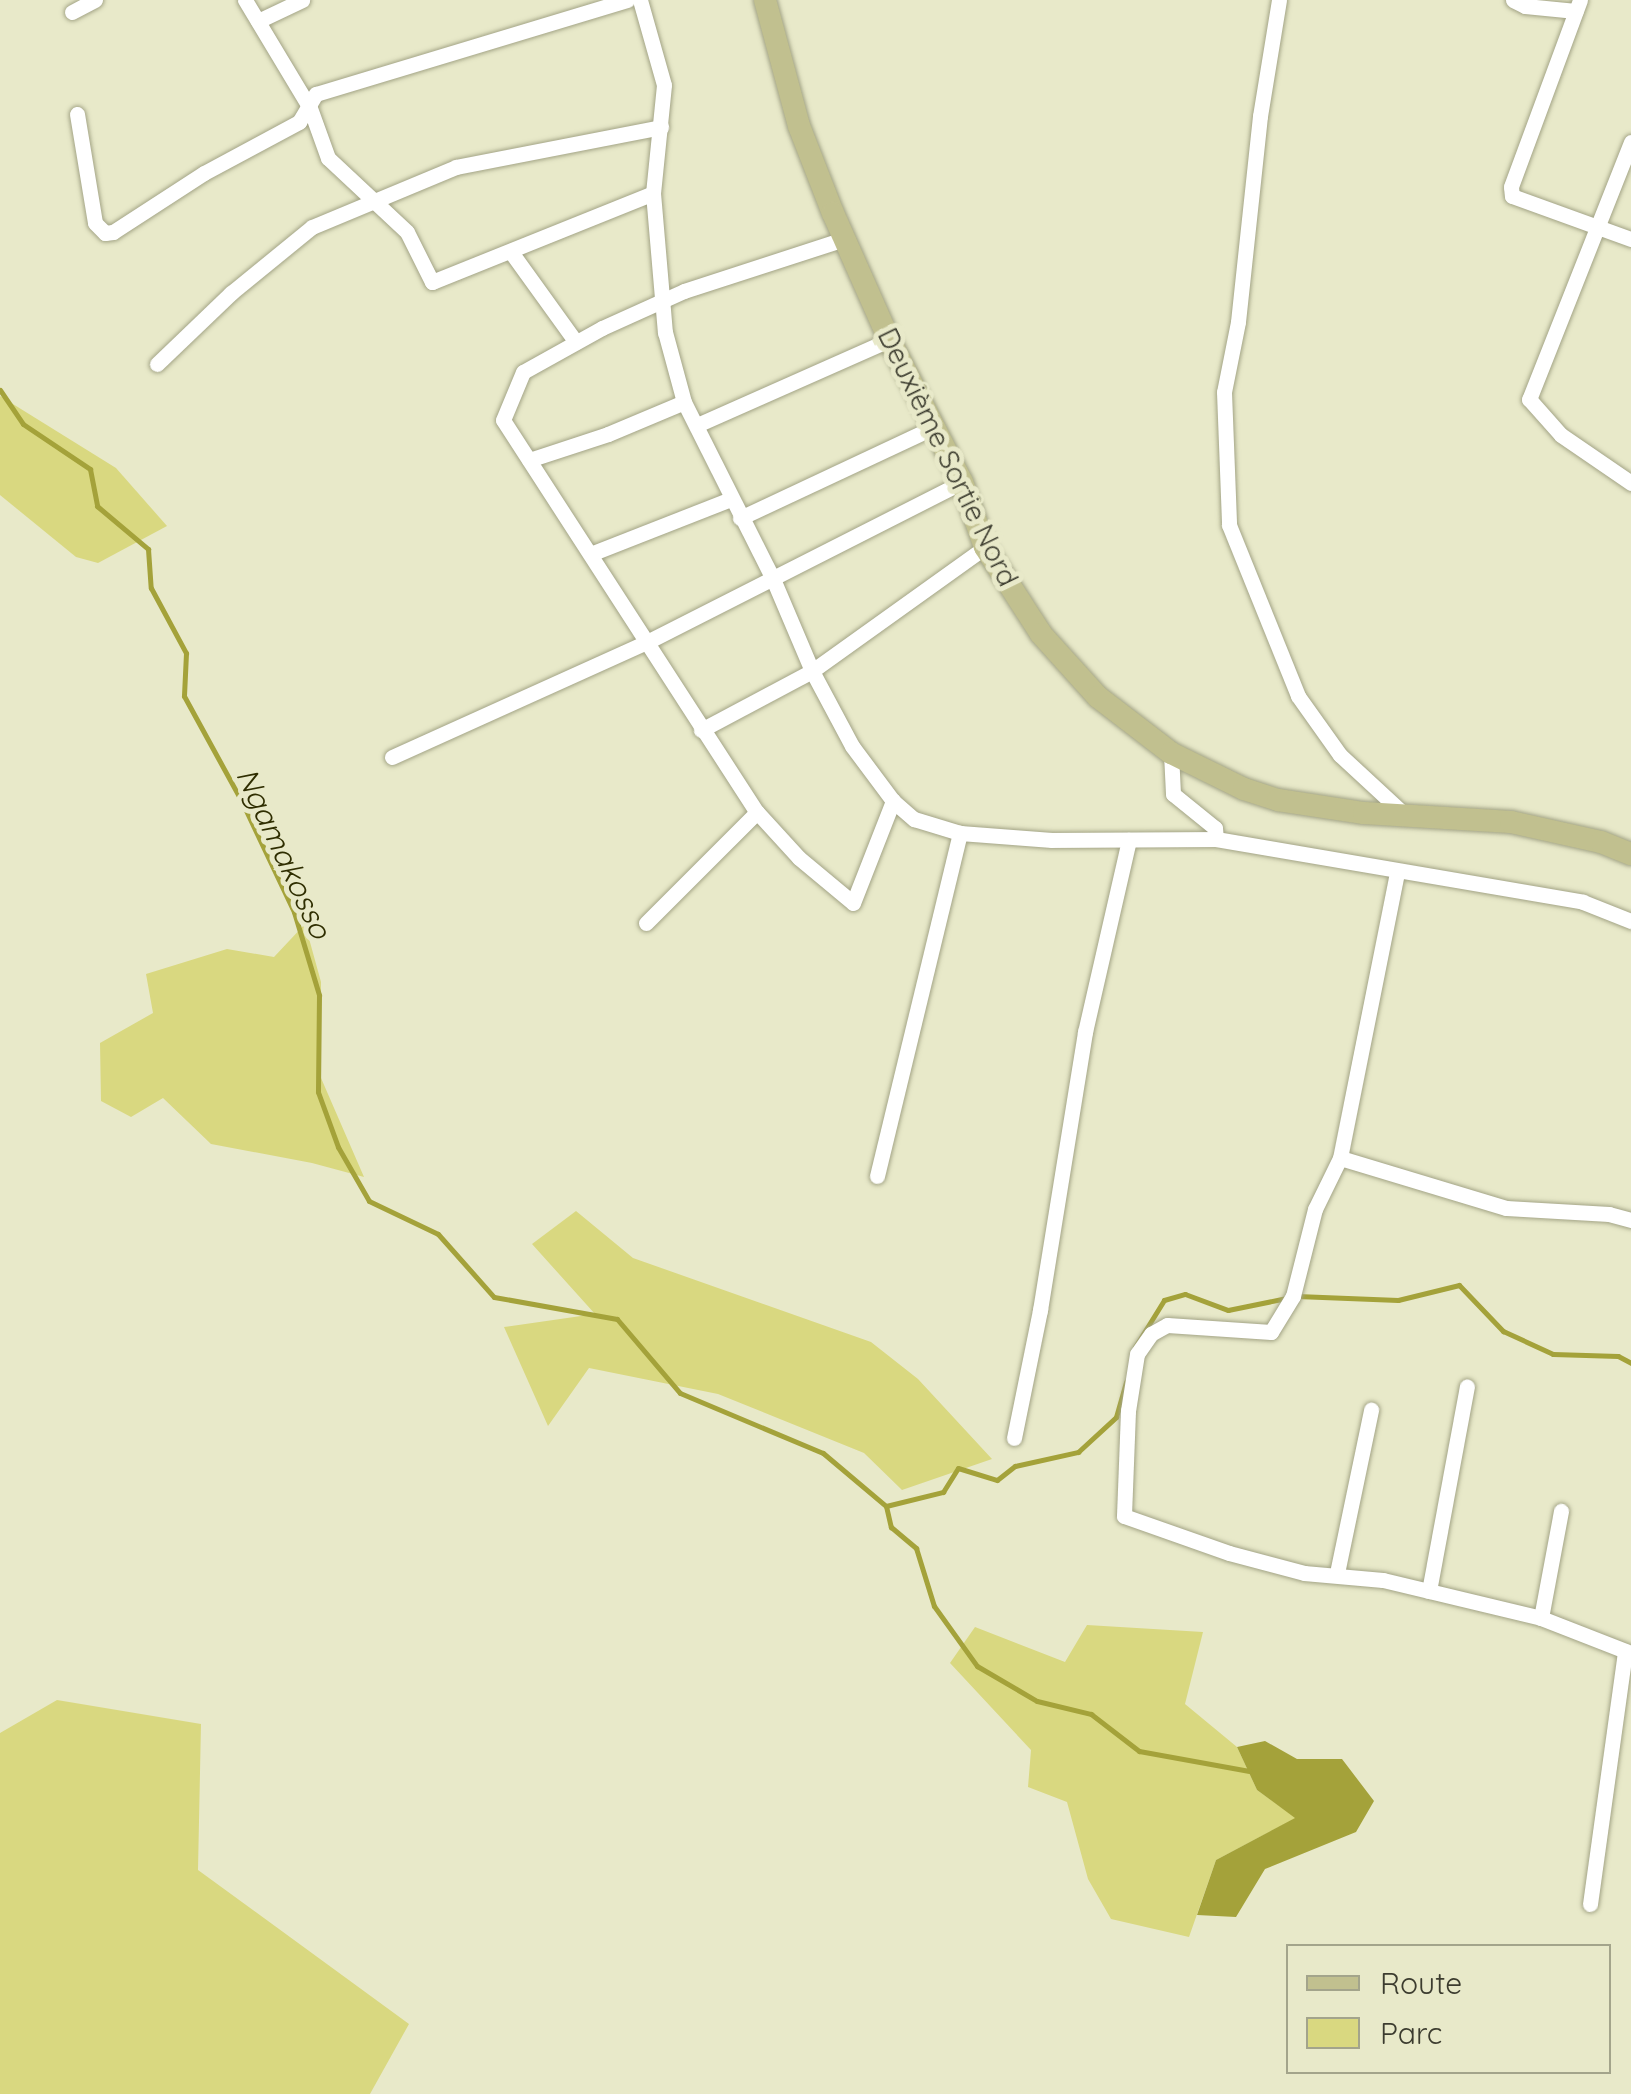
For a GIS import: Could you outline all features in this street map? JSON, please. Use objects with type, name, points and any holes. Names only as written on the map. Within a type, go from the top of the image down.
[{"type":"main road","name":"Deuxième Sortie Nord","points":[[765,0],[799,126],[844,239],[932,428],[962,482],[985,547],[1021,605],[1068,666],[1098,697],[1170,753],[1244,789],[1278,800],[1511,822],[1601,842],[1631,854]]},
{"type":"street","points":[[72,12],[95,0]]},
{"type":"street","points":[[245,0],[310,108],[328,158],[408,232],[432,282],[653,193]]},
{"type":"street","points":[[258,21],[302,0]]},
{"type":"street","points":[[77,114],[95,223],[105,232],[113,232],[204,173],[299,122],[316,94],[628,0]]},
{"type":"street","points":[[640,0],[664,85],[653,193],[665,332],[684,402],[774,579],[812,671],[858,757],[893,801],[914,819],[960,833],[1052,840],[1216,839],[1582,902],[1631,921]]},
{"type":"street","points":[[1279,0],[1263,98],[1238,322],[1224,392],[1229,525],[1298,696],[1340,755],[1405,815]]},
{"type":"street","points":[[1513,0],[1525,6],[1578,6],[1511,186],[1518,201],[1598,224],[1631,239]]},
{"type":"street","points":[[156,364],[231,293],[312,227],[456,167],[660,127]]},
{"type":"street","points":[[1631,142],[1529,399],[1561,435],[1631,483]]},
{"type":"street","points":[[844,239],[663,300],[576,342],[523,372],[504,420],[510,436],[593,553],[645,642],[756,812],[800,858],[852,903],[893,801]]},
{"type":"street","points":[[511,252],[576,342]]},
{"type":"street","points":[[697,425],[892,339]]},
{"type":"street","points":[[529,460],[684,402]]},
{"type":"street","points":[[740,518],[932,428]]},
{"type":"street","points":[[392,757],[645,642],[962,482]]},
{"type":"street","points":[[593,553],[731,499]]},
{"type":"street","points":[[701,730],[812,671],[985,547]]},
{"type":"street","points":[[1170,753],[1174,794],[1211,824],[1216,839]]},
{"type":"street","points":[[646,922],[756,812]]},
{"type":"street","points":[[877,1176],[960,833]]},
{"type":"street","points":[[1014,1438],[1040,1310],[1086,1032],[1129,840]]},
{"type":"street","points":[[1397,872],[1340,1158],[1315,1210],[1293,1296],[1271,1332],[1168,1325],[1151,1334],[1137,1354],[1128,1411],[1124,1516],[1229,1553],[1304,1572],[1337,1573],[1541,1618],[1628,1652],[1590,1904]]},
{"type":"street","points":[[1340,1158],[1506,1208],[1609,1214],[1631,1220]]},
{"type":"street","points":[[1429,1591],[1466,1386]]},
{"type":"street","points":[[1337,1573],[1371,1410]]},
{"type":"street","points":[[1541,1618],[1561,1510]]},
{"type":"green space","points":[[0,396],[116,468],[167,526],[98,563],[76,557],[0,495]]},
{"type":"green space","points":[[305,924],[321,982],[321,1078],[364,1177],[211,1144],[163,1098],[131,1117],[101,1101],[100,1043],[153,1013],[146,974],[227,949],[274,957]]},
{"type":"green space","points":[[576,1211],[633,1258],[871,1342],[918,1379],[992,1459],[902,1490],[864,1453],[718,1394],[589,1368],[548,1426],[504,1327],[595,1314],[532,1244]]},
{"type":"green space","points":[[1087,1625],[1203,1632],[1185,1704],[1237,1747],[1257,1790],[1296,1818],[1216,1860],[1189,1937],[1111,1919],[1088,1879],[1067,1802],[1028,1787],[1031,1750],[950,1663],[975,1627],[1065,1662]]},
{"type":"green space","points":[[57,1700],[201,1724],[198,1870],[409,2024],[370,2094],[0,2094],[0,1733]]},
{"type":"shaded area","points":[[1265,1741],[1297,1759],[1342,1759],[1374,1801],[1356,1832],[1265,1869],[1236,1917],[1197,1915],[1216,1860],[1295,1818],[1257,1790],[1237,1747]]},
{"type":"waterway","name":"Ngamakosso","points":[[0,390],[23,424],[90,469],[97,506],[148,549],[151,588],[186,653],[184,696],[242,802],[294,912],[319,995],[318,1092],[338,1147],[369,1201],[438,1234],[494,1297],[617,1319],[680,1393],[823,1453],[886,1506],[891,1527],[916,1548],[934,1606],[977,1666],[1037,1701],[1091,1714],[1139,1751],[1249,1771]]},
{"type":"waterway","points":[[1297,1296],[1398,1300],[1459,1285],[1503,1331],[1553,1354],[1618,1356],[1631,1363]]},
{"type":"waterway","points":[[1135,1347],[1164,1300],[1185,1294],[1228,1310],[1287,1298]]},
{"type":"waterway","points":[[886,1506],[943,1492],[958,1468],[997,1480],[1015,1466],[1078,1452],[1116,1417],[1126,1381]]}]
